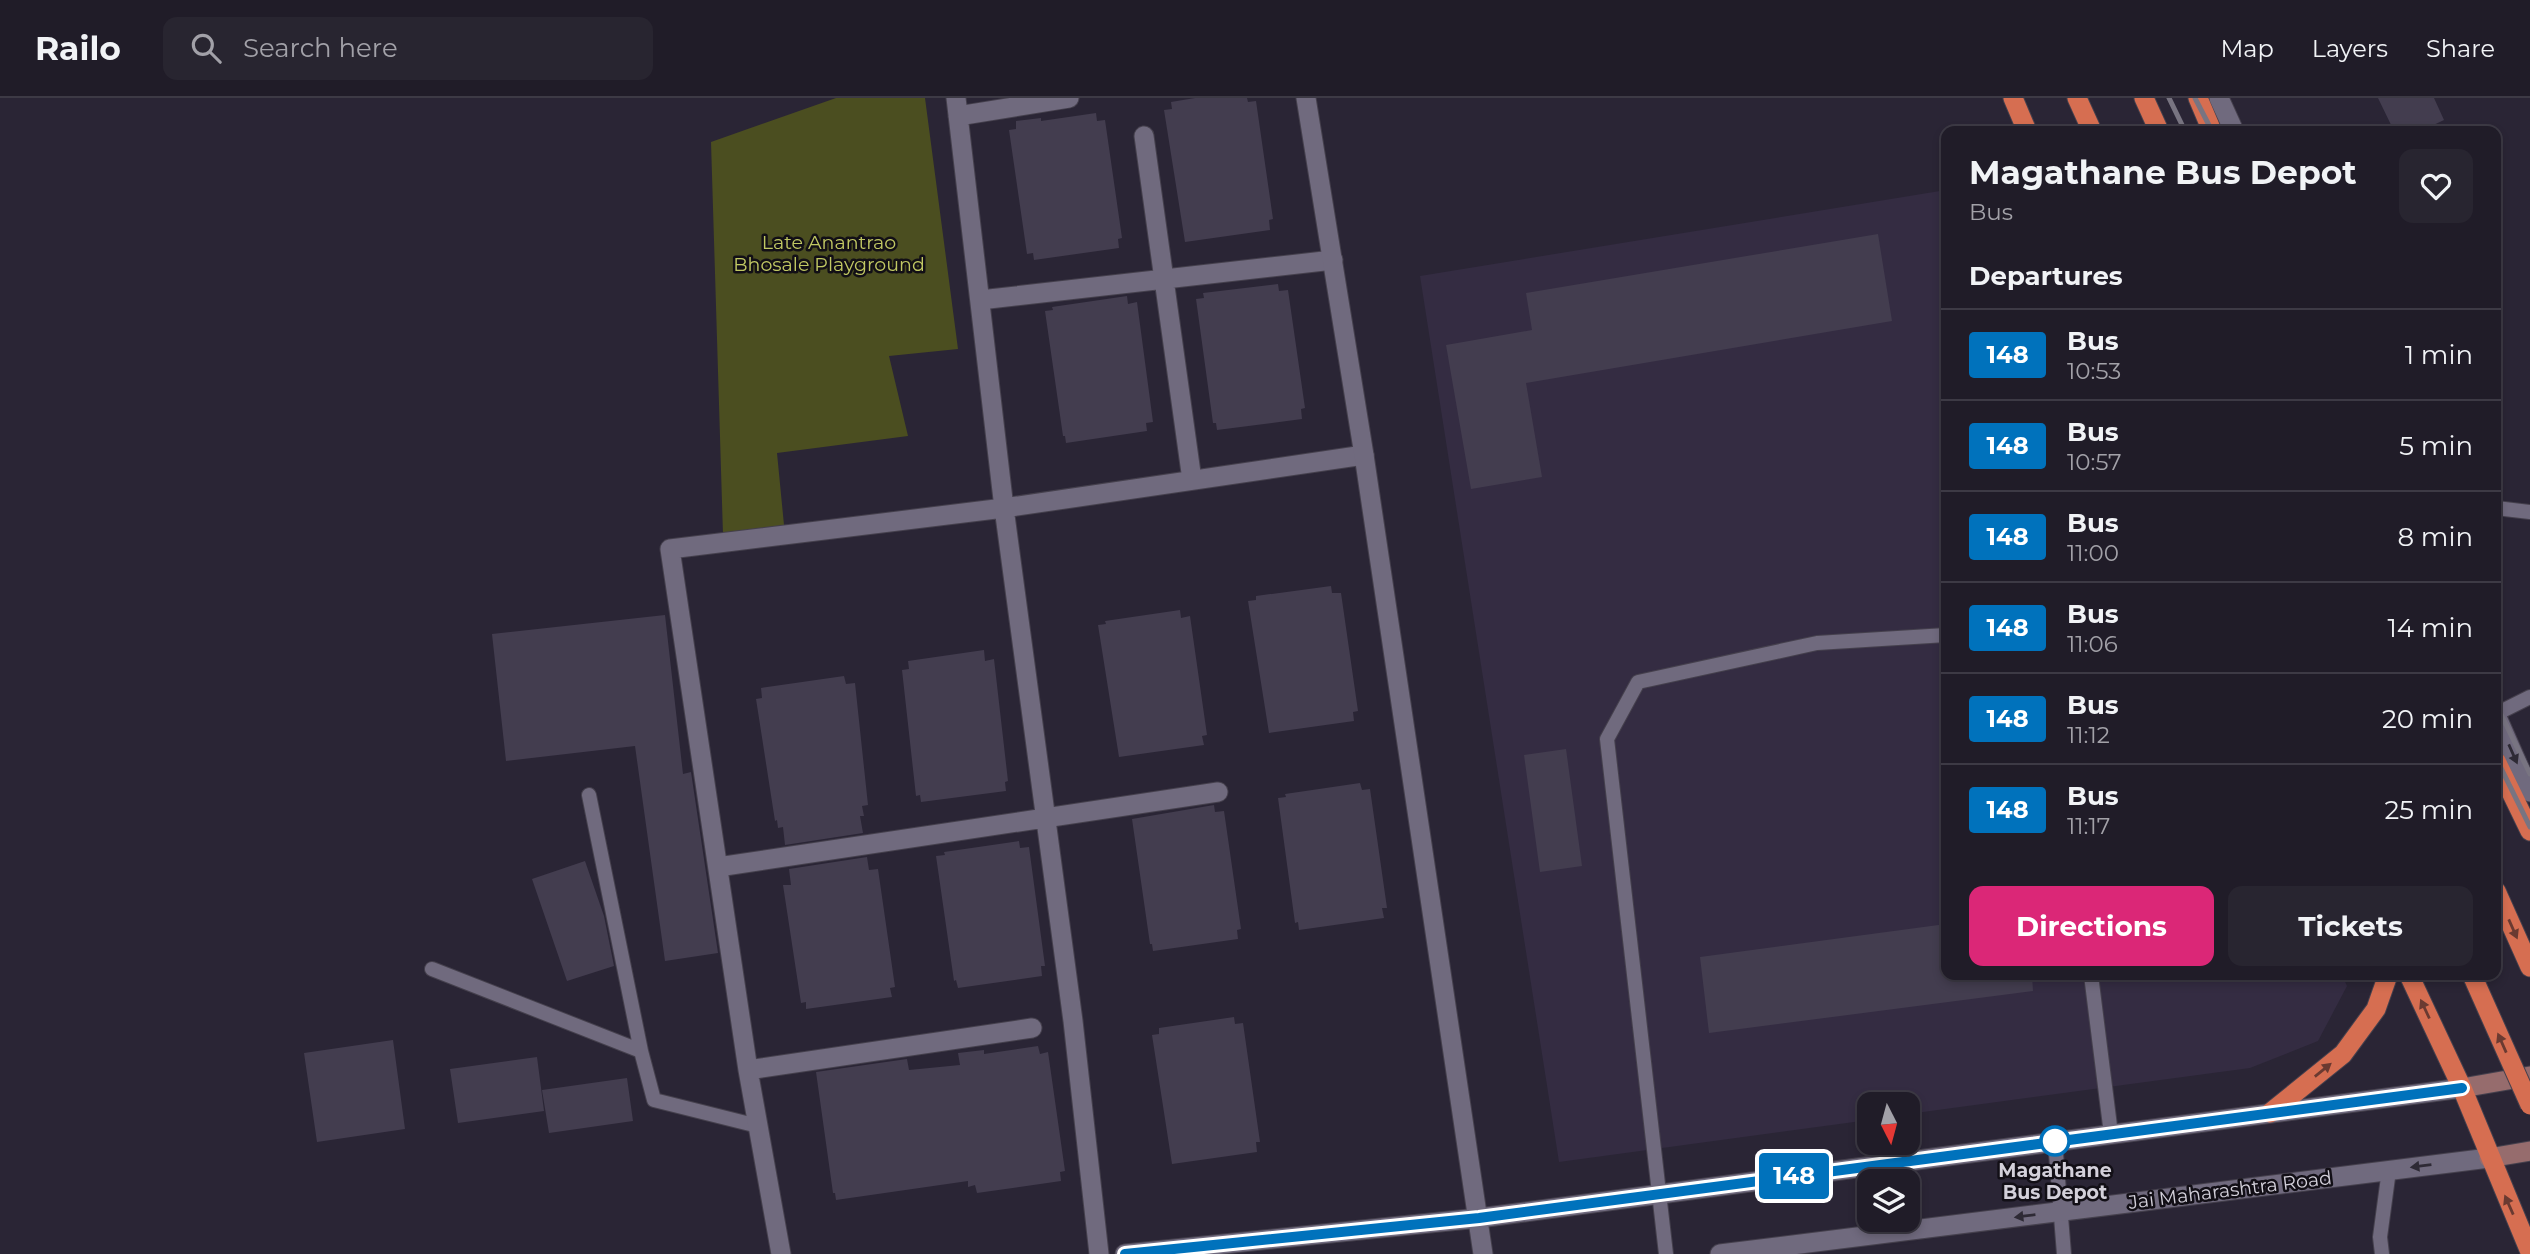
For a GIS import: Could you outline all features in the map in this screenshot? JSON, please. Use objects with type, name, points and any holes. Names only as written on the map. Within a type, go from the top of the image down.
[{"type":"highway","points":[[2013,98],[2025,126]]},
{"type":"highway","points":[[2077,98],[2090,126]]},
{"type":"highway","points":[[2144,98],[2157,126]]},
{"type":"highway","points":[[2198,98],[2210,126]]},
{"type":"highway","points":[[2501,771],[2530,831]]},
{"type":"highway","points":[[2501,902],[2530,967]]},
{"type":"highway","points":[[2270,1113],[2343,1054],[2376,1009],[2386,980]]},
{"type":"highway","points":[[2411,980],[2462,1088],[2530,1252]]},
{"type":"highway","points":[[2474,980],[2530,1105]]},
{"type":"main road","points":[[2462,1088],[2530,1076]]},
{"type":"main road","points":[[2489,1158],[2530,1151]]},
{"type":"street","points":[[1069,98],[957,107],[1004,508],[1073,1021],[1099,1254]]},
{"type":"street","points":[[1306,98],[1364,455],[1483,1254]]},
{"type":"street","points":[[2219,98],[2232,126]]},
{"type":"street","points":[[1144,136],[1192,480]]},
{"type":"street","points":[[980,300],[1333,260]]},
{"type":"street","points":[[781,1254],[748,1070],[670,549],[1004,508],[1364,455]]},
{"type":"street","points":[[2501,726],[2530,792]]},
{"type":"street","points":[[718,867],[1218,792]]},
{"type":"street","points":[[748,1070],[1032,1028]]},
{"type":"street","points":[[1125,1254],[1479,1218],[2462,1088]]},
{"type":"street","name":"Jai Maharashtra Road","points":[[1720,1254],[2489,1158]]},
{"type":"lane","points":[[2501,509],[2530,512]]},
{"type":"lane","points":[[1666,1254],[1607,739],[1638,682],[1817,643],[1941,635]]},
{"type":"lane","points":[[2501,712],[2530,697]]},
{"type":"lane","points":[[589,795],[641,1051],[654,1100],[758,1126]]},
{"type":"lane","points":[[432,969],[641,1051]]},
{"type":"lane","points":[[2092,980],[2111,1134]]},
{"type":"lane","points":[[2055,1141],[2064,1254]]},
{"type":"lane","points":[[2382,1254],[2380,1237],[2389,1170]]},
{"type":"shaded area","points":[[1941,191],[1941,980],[2344,980],[2347,986],[2318,1041],[2250,1068],[1920,1112],[1920,1092],[1857,1092],[1857,1122],[1559,1162],[1420,276]]},
{"type":"green space","name":"Late Anantrao Bhosale Playground","points":[[836,98],[925,98],[958,349],[889,356],[908,436],[777,453],[784,525],[723,535],[711,142]]},
{"type":"building","points":[[1195,98],[1247,98],[1248,102],[1256,101],[1273,219],[1269,220],[1270,230],[1185,242],[1164,110],[1172,109],[1171,102]]},
{"type":"building","points":[[2378,98],[2434,98],[2444,120],[2431,126],[2392,126]]},
{"type":"building","points":[[1096,113],[1097,121],[1105,120],[1122,238],[1118,239],[1119,248],[1034,260],[1033,253],[1027,254],[1009,130],[1016,129],[1016,121],[1041,118],[1041,121]]},
{"type":"building","points":[[1878,234],[1892,321],[1526,383],[1542,477],[1471,489],[1446,345],[1532,330],[1526,293]]},
{"type":"building","points":[[1278,284],[1279,291],[1288,290],[1305,408],[1301,409],[1302,419],[1217,430],[1216,423],[1213,423],[1196,299],[1204,298],[1203,293]]},
{"type":"building","points":[[1127,296],[1128,304],[1137,302],[1153,422],[1146,423],[1147,431],[1066,443],[1045,311],[1053,310],[1052,307]]},
{"type":"building","points":[[1331,586],[1332,593],[1341,593],[1358,711],[1353,712],[1354,721],[1269,733],[1248,601],[1256,600],[1256,596]]},
{"type":"building","points":[[1180,610],[1181,618],[1190,616],[1207,735],[1202,736],[1204,745],[1119,757],[1098,625],[1106,624],[1105,621]]},
{"type":"building","points":[[665,615],[683,774],[691,772],[718,953],[665,961],[635,746],[506,761],[492,634]]},
{"type":"building","points":[[984,650],[985,661],[994,659],[1008,781],[1005,782],[1006,791],[921,802],[920,795],[916,796],[902,670],[909,669],[908,661]]},
{"type":"building","points":[[844,676],[846,684],[855,683],[868,805],[862,806],[864,816],[860,816],[863,833],[785,845],[783,827],[778,828],[777,820],[775,821],[756,699],[762,698],[761,688]]},
{"type":"building","points":[[1566,749],[1582,866],[1540,872],[1524,755]]},
{"type":"building","points":[[1360,783],[1362,790],[1370,789],[1387,908],[1382,908],[1384,918],[1299,930],[1298,922],[1295,923],[1278,798],[1286,797],[1285,794]]},
{"type":"building","points":[[1214,805],[1215,812],[1224,811],[1241,929],[1237,930],[1238,939],[1153,951],[1132,819]]},
{"type":"building","points":[[1019,841],[1020,848],[1029,847],[1045,966],[1041,966],[1042,976],[958,988],[956,980],[954,981],[936,856],[945,855],[944,852]]},
{"type":"building","points":[[867,857],[869,870],[878,869],[895,987],[890,988],[892,997],[806,1009],[806,1002],[801,1003],[783,885],[791,885],[789,869]]},
{"type":"building","points":[[585,861],[604,916],[614,966],[567,981],[532,879]]},
{"type":"building","points":[[1941,925],[1941,980],[2032,980],[2033,991],[1709,1033],[1700,957]]},
{"type":"building","points":[[1234,1017],[1235,1024],[1243,1023],[1260,1142],[1256,1142],[1257,1152],[1172,1164],[1152,1035],[1159,1034],[1159,1028]]},
{"type":"building","points":[[393,1040],[405,1129],[317,1142],[304,1053]]},
{"type":"building","points":[[1038,1046],[1040,1054],[1048,1052],[1065,1171],[1060,1172],[1061,1181],[977,1193],[975,1185],[968,1187],[968,1181],[836,1200],[816,1072],[907,1059],[909,1070],[960,1065],[958,1053],[984,1050],[984,1054]]},
{"type":"building","points":[[537,1057],[544,1111],[458,1123],[450,1069]]},
{"type":"building","points":[[627,1078],[633,1121],[549,1133],[542,1090]]},
{"type":"railway","points":[[2169,98],[2183,126]]},
{"type":"railway","points":[[2195,98],[2209,126]]},
{"type":"railway","points":[[2501,714],[2530,774]]},
{"type":"railway","points":[[2501,768],[2530,827]]},
{"type":"bus line","name":"148","points":[[1125,1254],[1479,1218],[2462,1088]]},
{"type":"place","name":"Magathane Bus Depot","points":[[2055,1141]]}]
